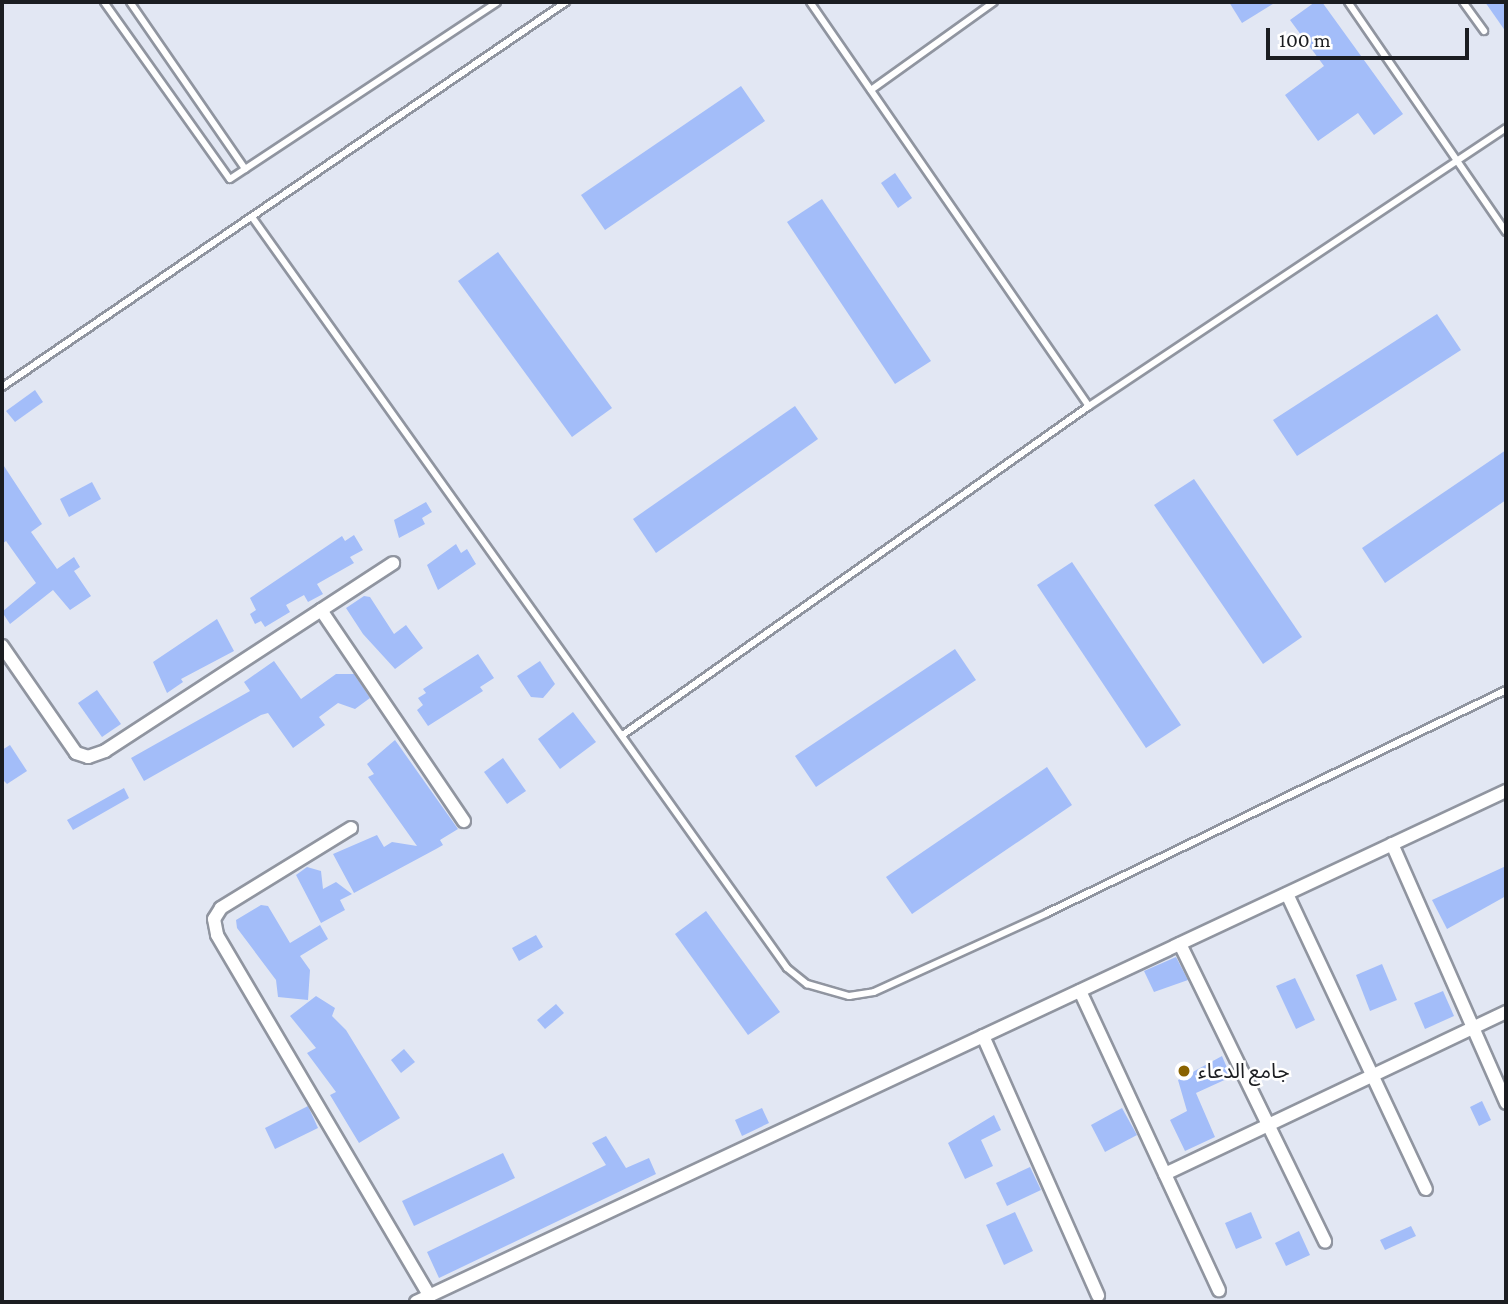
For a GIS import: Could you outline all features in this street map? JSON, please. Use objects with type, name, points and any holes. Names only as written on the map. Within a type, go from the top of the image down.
[{"type":"street","points":[[2,646],[76,753],[88,757],[105,751],[393,562]]},
{"type":"street","points":[[321,610],[464,821]]},
{"type":"street","points":[[416,1302],[1506,791]]},
{"type":"street","points":[[351,828],[221,908],[214,919],[217,935],[430,1296]]},
{"type":"street","points":[[1392,844],[1506,1103]]},
{"type":"street","points":[[1287,894],[1426,1189]]},
{"type":"street","points":[[1180,944],[1325,1241]]},
{"type":"street","points":[[1080,991],[1219,1290]]},
{"type":"street","points":[[1165,1174],[1269,1127],[1372,1074],[1506,1012]]},
{"type":"street","points":[[983,1036],[1098,1296]]},
{"type":"lane","points":[[104,2],[230,179],[497,2]]},
{"type":"lane","points":[[130,2],[245,169]]},
{"type":"lane","points":[[2,387],[566,2]]},
{"type":"lane","points":[[810,2],[1089,406]]},
{"type":"lane","points":[[871,90],[994,2]]},
{"type":"lane","points":[[1348,2],[1506,232]]},
{"type":"lane","points":[[1463,2],[1484,31]]},
{"type":"lane","points":[[624,734],[1089,406],[1506,128]]},
{"type":"lane","points":[[252,218],[624,734],[787,968],[807,984],[849,996],[874,992],[1047,913],[1506,690]]},
{"type":"building","points":[[1229,2],[1276,2],[1242,23]]},
{"type":"building","points":[[1315,2],[1322,2],[1403,114],[1374,135],[1358,113],[1318,141],[1285,95],[1324,66],[1290,20]]},
{"type":"building","points":[[1485,2],[1506,2],[1506,32]]},
{"type":"building","points":[[741,86],[765,121],[605,230],[581,195]]},
{"type":"building","points":[[895,173],[912,198],[898,208],[881,183]]},
{"type":"building","points":[[822,199],[931,361],[895,384],[787,222]]},
{"type":"building","points":[[498,252],[612,408],[572,437],[458,281]]},
{"type":"building","points":[[1437,314],[1461,350],[1297,456],[1273,420]]},
{"type":"building","points":[[35,390],[43,402],[15,422],[6,411]]},
{"type":"building","points":[[795,406],[818,439],[656,553],[633,519]]},
{"type":"building","points":[[1506,450],[1506,500],[1385,583],[1362,548]]},
{"type":"building","points":[[2,463],[42,524],[31,532],[57,569],[74,557],[80,567],[74,571],[91,596],[70,610],[53,590],[10,624],[2,612],[36,583],[6,541],[2,544]]},
{"type":"building","points":[[1194,479],[1302,637],[1263,664],[1154,505]]},
{"type":"building","points":[[92,482],[101,499],[69,517],[60,499]]},
{"type":"building","points":[[426,502],[432,512],[422,518],[425,524],[399,538],[394,520]]},
{"type":"building","points":[[354,535],[363,550],[350,557],[354,563],[317,584],[323,594],[308,602],[304,595],[286,605],[290,612],[265,627],[261,621],[255,624],[250,614],[256,610],[250,598],[342,536],[345,541]]},
{"type":"building","points":[[456,544],[461,553],[467,549],[476,564],[438,590],[427,565]]},
{"type":"building","points":[[1072,562],[1181,725],[1146,748],[1037,585]]},
{"type":"building","points":[[364,596],[370,597],[394,634],[406,625],[423,648],[395,669],[363,634],[346,608]]},
{"type":"building","points":[[217,619],[234,651],[181,679],[183,682],[167,693],[153,662]]},
{"type":"building","points":[[955,649],[976,680],[816,787],[795,756]]},
{"type":"building","points":[[478,654],[494,678],[480,687],[483,691],[428,726],[417,710],[423,705],[418,698],[426,693],[423,689]]},
{"type":"building","points":[[274,661],[301,699],[336,674],[354,674],[370,698],[355,709],[338,703],[319,717],[325,725],[293,748],[268,713],[261,715],[144,781],[131,758],[250,691],[244,682]]},
{"type":"building","points":[[540,661],[555,684],[543,698],[531,697],[517,676]]},
{"type":"building","points":[[97,690],[121,724],[102,737],[78,703]]},
{"type":"building","points":[[573,712],[596,742],[560,769],[538,739]]},
{"type":"building","points":[[395,740],[458,829],[440,840],[443,845],[354,893],[333,854],[377,835],[384,847],[392,842],[417,846],[368,777],[374,774],[367,764]]},
{"type":"building","points":[[10,745],[27,771],[7,784],[2,779],[2,750]]},
{"type":"building","points":[[503,758],[526,791],[507,804],[484,772]]},
{"type":"building","points":[[1047,767],[1072,805],[912,914],[886,877]]},
{"type":"building","points":[[124,788],[129,798],[73,830],[67,820]]},
{"type":"building","points":[[1506,866],[1506,896],[1447,929],[1432,900]]},
{"type":"building","points":[[307,867],[321,871],[323,889],[336,882],[352,894],[340,900],[345,910],[321,923],[296,875]]},
{"type":"building","points":[[261,905],[268,906],[290,943],[320,925],[328,939],[300,956],[310,970],[308,1000],[278,997],[276,980],[237,928],[236,920]]},
{"type":"building","points":[[706,911],[780,1012],[748,1035],[675,934]]},
{"type":"building","points":[[536,935],[543,947],[519,961],[512,948]]},
{"type":"building","points":[[1176,957],[1188,980],[1154,992],[1144,971]]},
{"type":"building","points":[[1382,964],[1397,1000],[1370,1011],[1356,975]]},
{"type":"building","points":[[1295,978],[1315,1020],[1296,1029],[1276,986]]},
{"type":"building","points":[[1443,991],[1454,1016],[1425,1029],[1414,1003]]},
{"type":"building","points":[[316,996],[335,1008],[332,1016],[346,1030],[400,1118],[359,1143],[330,1095],[336,1092],[307,1053],[316,1048],[290,1016]]},
{"type":"building","points":[[556,1004],[564,1013],[545,1029],[537,1020]]},
{"type":"building","points":[[404,1049],[415,1062],[401,1073],[391,1060]]},
{"type":"building","points":[[1222,1056],[1231,1077],[1196,1093],[1215,1137],[1185,1151],[1170,1120],[1187,1111],[1178,1080]]},
{"type":"building","points":[[1482,1101],[1491,1120],[1479,1126],[1470,1107]]},
{"type":"building","points":[[308,1106],[318,1128],[275,1149],[265,1128]]},
{"type":"building","points":[[762,1108],[769,1123],[742,1136],[735,1120]]},
{"type":"building","points":[[1122,1108],[1137,1135],[1105,1152],[1091,1125]]},
{"type":"building","points":[[994,1115],[1001,1130],[981,1140],[993,1166],[965,1179],[948,1143]]},
{"type":"building","points":[[606,1136],[626,1168],[649,1158],[656,1174],[439,1278],[427,1252],[606,1165],[592,1143]]},
{"type":"building","points":[[503,1153],[515,1178],[414,1226],[402,1201]]},
{"type":"building","points":[[1030,1167],[1041,1190],[1007,1206],[996,1183]]},
{"type":"building","points":[[1015,1212],[1033,1251],[1004,1265],[986,1225]]},
{"type":"building","points":[[1251,1212],[1262,1238],[1236,1249],[1225,1223]]},
{"type":"building","points":[[1411,1226],[1416,1236],[1385,1250],[1380,1240]]},
{"type":"building","points":[[1299,1231],[1310,1255],[1286,1266],[1275,1243]]},
{"type":"place","name":"جامع الدعاء","points":[[1184,1071]]}]
